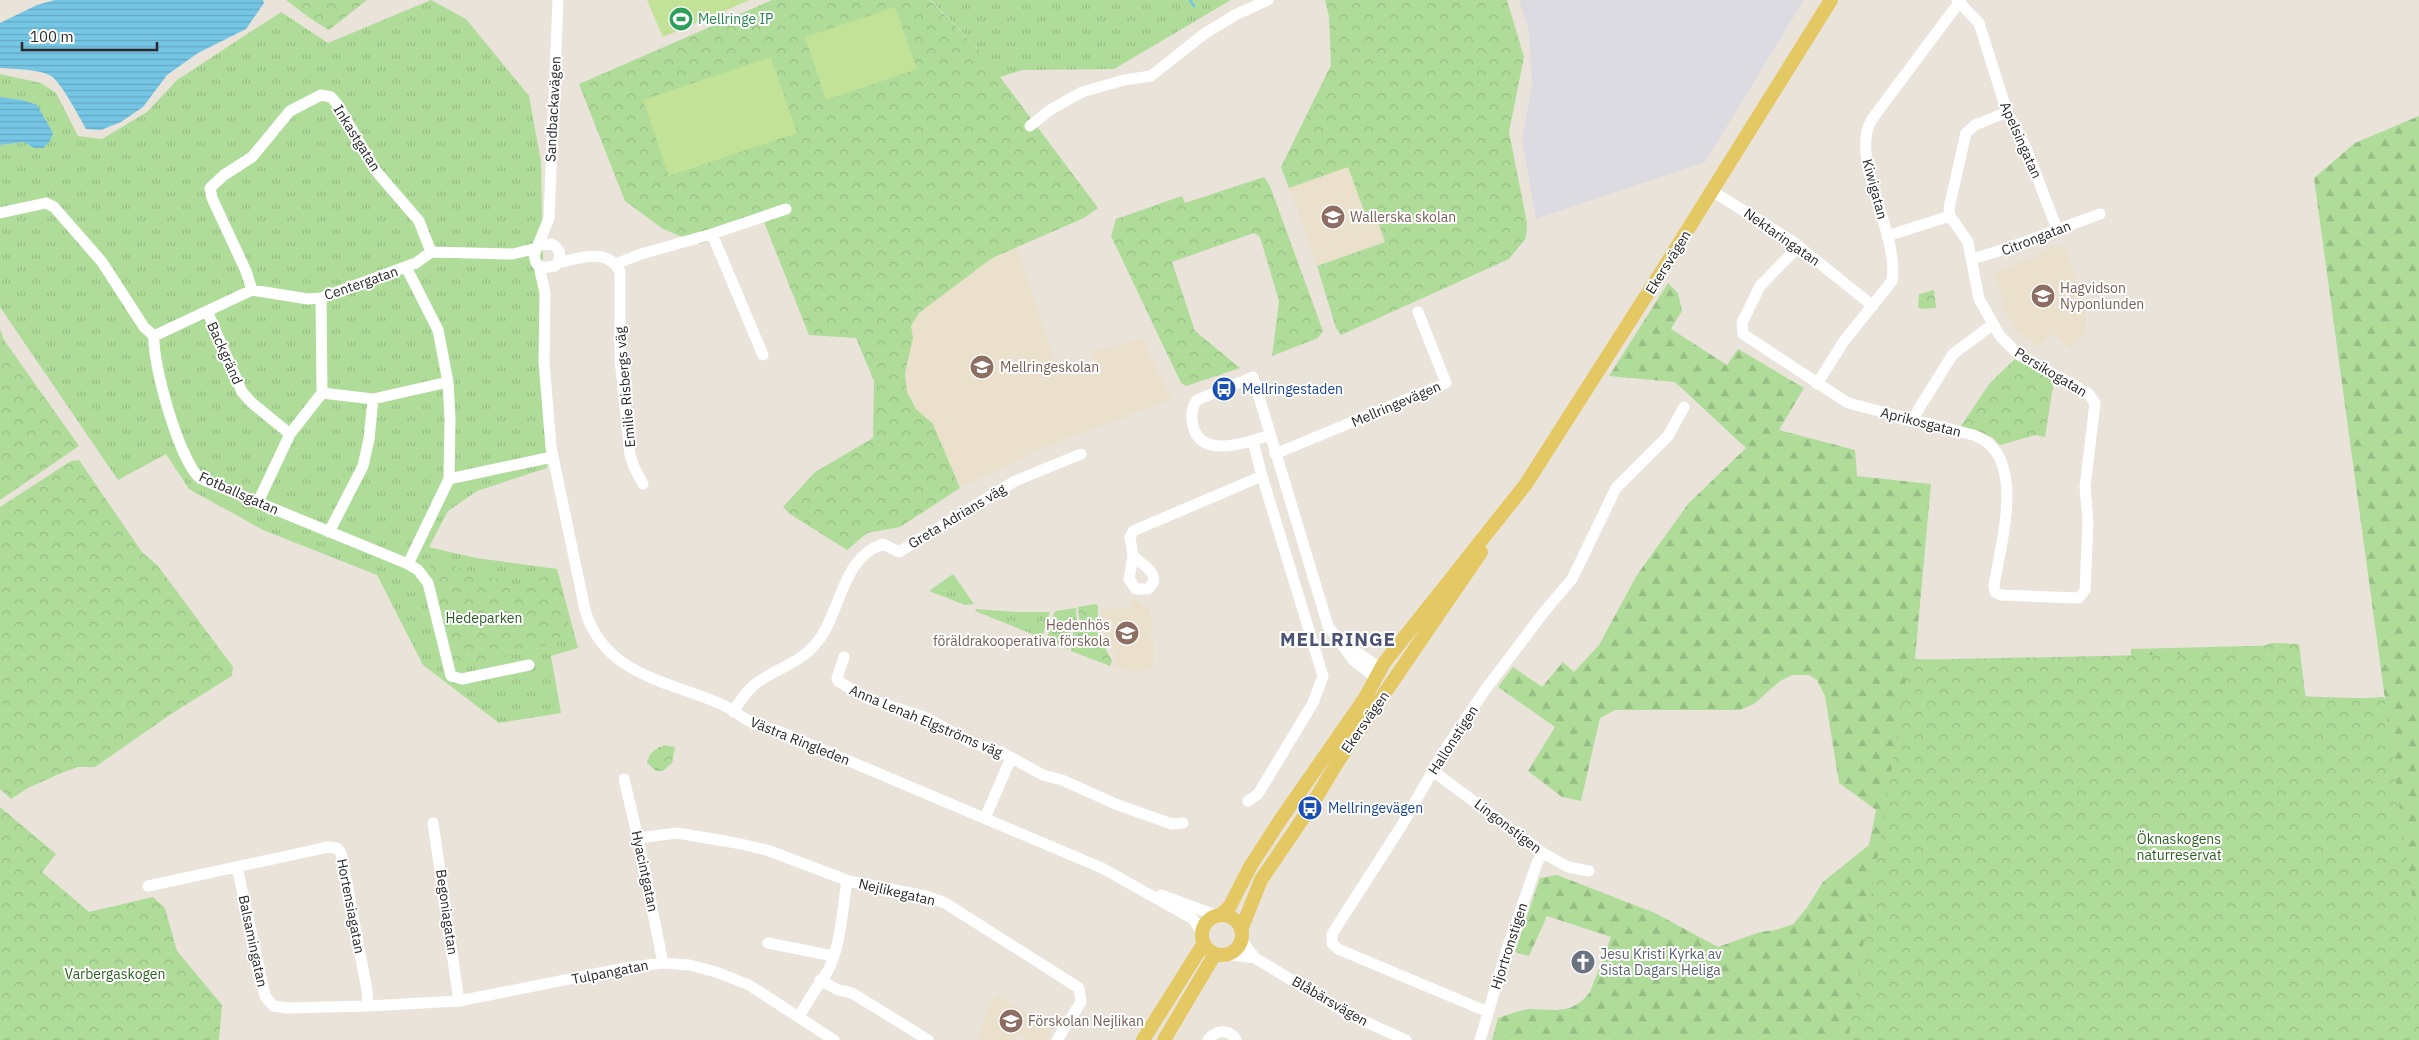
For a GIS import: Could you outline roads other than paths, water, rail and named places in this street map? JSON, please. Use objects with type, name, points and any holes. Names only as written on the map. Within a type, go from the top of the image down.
[{"type":"main road","name":"Ekersvägen","points":[[1219,915],[1230,906],[1250,867],[1278,822],[1351,720],[1398,644],[1526,484],[1831,0]]},
{"type":"main road","name":"Ekersvägen","points":[[1241,935],[1261,880],[1310,808],[1337,763],[1477,559],[1499,520]]},
{"type":"main road","points":[[1378,674],[1392,683]]},
{"type":"main road","points":[[1143,1040],[1203,938],[1205,923],[1219,915],[1233,917],[1241,935],[1236,949],[1220,954],[1164,1040]]},
{"type":"main road","points":[[1203,938],[1220,954]]},
{"type":"street","name":"Sandbackavägen","points":[[558,0],[549,218],[558,248]]},
{"type":"street","points":[[1030,126],[1050,110],[1082,92],[1124,80],[1151,76],[1204,34],[1235,15],[1268,0]]},
{"type":"street","name":"Apelsingatan","points":[[1959,1],[1979,23],[2006,112],[2026,148],[2057,229]]},
{"type":"street","name":"Kiwigatan","points":[[1818,384],[1844,341],[1892,281],[1887,236],[1865,153],[1866,130],[1872,118],[1959,1]]},
{"type":"street","name":"Inkastgatan","points":[[252,290],[246,271],[212,198],[210,188],[219,178],[252,157],[290,111],[321,95],[331,97],[337,104],[376,171],[419,221],[431,252]]},
{"type":"street","points":[[1887,236],[1950,216],[1949,208],[1966,133],[1975,125],[2006,112]]},
{"type":"street","name":"Nektaringatan","points":[[1712,191],[1799,246],[1873,306]]},
{"type":"street","points":[[0,213],[46,203],[54,207],[102,262],[144,327],[154,336],[252,290]]},
{"type":"street","points":[[514,254],[547,269],[582,257],[607,257],[616,264],[641,254],[712,234],[786,209]]},
{"type":"street","name":"Citrongatan","points":[[1971,259],[2011,249],[2057,229],[2100,214]]},
{"type":"street","name":"Persikogatan","points":[[1950,216],[1968,242],[1979,299],[1992,325],[2003,341],[2019,354],[2080,388],[2091,396],[2095,403],[2085,487],[2088,525],[2085,590],[2081,596],[2076,598]]},
{"type":"street","name":"Sandbackavägen","points":[[538,246],[549,218]]},
{"type":"street","points":[[712,234],[763,355]]},
{"type":"street","points":[[431,252],[514,254],[548,243],[582,257]]},
{"type":"street","points":[[449,479],[552,457],[544,362],[545,293],[534,255],[538,246]]},
{"type":"street","name":"Aprikosgatan","points":[[1799,246],[1760,286],[1742,324],[1742,330],[1746,337],[1848,403],[1978,437],[1992,446],[1999,456],[2008,496],[1994,586],[1995,592],[2001,595],[2076,598]]},
{"type":"street","points":[[545,293],[557,265],[558,248]]},
{"type":"street","name":"Centergatan","points":[[252,290],[321,298],[416,263],[431,252]]},
{"type":"street","name":"Emilie Risbergs väg","points":[[616,264],[620,272],[620,359],[630,454],[643,484]]},
{"type":"street","points":[[406,267],[438,330],[448,382],[450,420],[449,479],[408,564]]},
{"type":"street","points":[[258,502],[290,434],[322,393],[321,298]]},
{"type":"street","name":"Backgränd","points":[[207,312],[242,392],[252,403],[290,434]]},
{"type":"street","name":"Mellringevägen","points":[[1275,454],[1446,383],[1418,312]]},
{"type":"street","points":[[1914,420],[1918,410],[1953,354],[1992,325]]},
{"type":"street","name":"Fotballsgatan","points":[[154,336],[153,347],[166,400],[188,464],[194,474],[201,479],[408,564],[418,570],[428,582],[450,676],[462,679],[529,665]]},
{"type":"street","points":[[1270,435],[1229,447],[1203,440],[1194,430],[1191,418],[1193,406],[1198,400],[1253,377],[1328,626],[1354,661],[1378,674]]},
{"type":"street","points":[[322,393],[373,399],[448,382]]},
{"type":"street","points":[[329,532],[363,466],[369,440],[373,399]]},
{"type":"street","name":"Hallonstigen","points":[[1488,1012],[1338,949],[1332,942],[1332,934],[1485,690],[1544,612],[1572,579],[1616,488],[1668,436],[1684,407]]},
{"type":"street","points":[[1248,801],[1258,794],[1313,702],[1322,676],[1253,441]]},
{"type":"street","name":"Greta Adrians väg","points":[[733,712],[755,684],[792,664],[818,642],[826,629],[854,567],[866,554],[883,544],[899,552],[1015,481],[1081,454]]},
{"type":"street","name":"Västra Ringleden","points":[[552,457],[583,604],[591,629],[602,645],[620,661],[634,670],[689,694],[723,704],[749,722],[783,734],[985,818],[1120,878],[1167,901],[1193,919],[1203,938]]},
{"type":"street","points":[[1133,556],[1129,545],[1133,532],[1262,476]]},
{"type":"street","name":"Anna Lenah Elgströms väg","points":[[844,657],[837,678],[846,687],[887,706],[927,718],[970,742],[1001,752],[1043,775],[1062,780],[1118,805],[1172,824],[1183,823]]},
{"type":"street","name":"Anna Lenah Elgströms väg","points":[[985,818],[1011,758]]},
{"type":"street","name":"Lingonstigen","points":[[1433,771],[1543,853],[1568,867],[1589,871]]},
{"type":"street","name":"Hyacintgatan","points":[[624,780],[638,838],[663,963]]},
{"type":"street","name":"Begoniagatan","points":[[433,823],[459,1001]]},
{"type":"street","name":"Nejlikegatan","points":[[638,838],[677,833],[727,841],[767,850],[847,880],[926,896],[946,903],[1075,984],[1081,993],[1081,1002],[1057,1040]]},
{"type":"street","name":"Hortensiagatan","points":[[237,867],[328,846],[337,848],[341,853],[367,990],[368,1006]]},
{"type":"street","name":"Hjortronstigen","points":[[1480,1040],[1510,940],[1537,863],[1543,853]]},
{"type":"street","points":[[148,886],[237,867]]},
{"type":"street","name":"Balsamingatan","points":[[237,867],[265,996],[268,1002],[273,1006],[287,1008],[368,1006]]},
{"type":"street","points":[[799,1016],[820,980],[826,974],[833,956],[840,933],[847,880]]},
{"type":"street","name":"Västra Ringleden","points":[[1167,901],[1219,915]]},
{"type":"street","name":"Blåbärsvägen","points":[[1241,935],[1255,958]]},
{"type":"street","points":[[768,942],[833,956]]},
{"type":"street","name":"Blåbärsvägen","points":[[1220,954],[1255,958],[1348,1014],[1406,1040]]},
{"type":"street","name":"Tulpangatan","points":[[368,1006],[459,1001],[625,968],[663,963],[689,965],[726,975],[748,985],[834,1040]]},
{"type":"street","points":[[820,980],[838,990],[852,993],[928,1040]]},
{"type":"street","points":[[1208,1040],[1216,1032],[1224,1031],[1230,1033],[1236,1040]]},
{"type":"water","points":[[55,0],[263,0],[264,3],[246,29],[198,53],[167,75],[143,107],[121,122],[101,130],[86,129],[65,93],[51,76],[33,71],[0,68],[0,23],[37,5]]},
{"type":"water","points":[[0,97],[22,100],[37,105],[53,133],[50,141],[43,148],[34,148],[24,142],[0,145]]},
{"type":"waterway","points":[[1190,0],[1194,6]]},
{"type":"place","name":"Mellringe IP","points":[[681,19]]},
{"type":"place","name":"Wallerska skolan","points":[[1333,217]]},
{"type":"place","name":"Hagvidson Nyponlunden","points":[[2043,296]]},
{"type":"place","name":"Mellringeskolan","points":[[982,367]]},
{"type":"place","name":"Mellringestaden","points":[[1224,389]]},
{"type":"place","name":"Hedenhös föräldrakooperativa förskola","points":[[1127,633]]},
{"type":"place","name":"Mellringevägen","points":[[1310,808]]},
{"type":"place","name":"Jesu Kristi Kyrka av Sista Dagars Heliga","points":[[1583,962]]},
{"type":"place","name":"Förskolan Nejlikan","points":[[1011,1021]]},
{"type":"district","name":"MELLRINGE","points":[[1338,639]]},
{"type":"park label","name":"Hedeparken","points":[[484,618]]},
{"type":"park label","name":"Öknaskogens naturreservat","points":[[2179,848]]},
{"type":"park label","name":"Varbergaskogen","points":[[115,974]]}]
